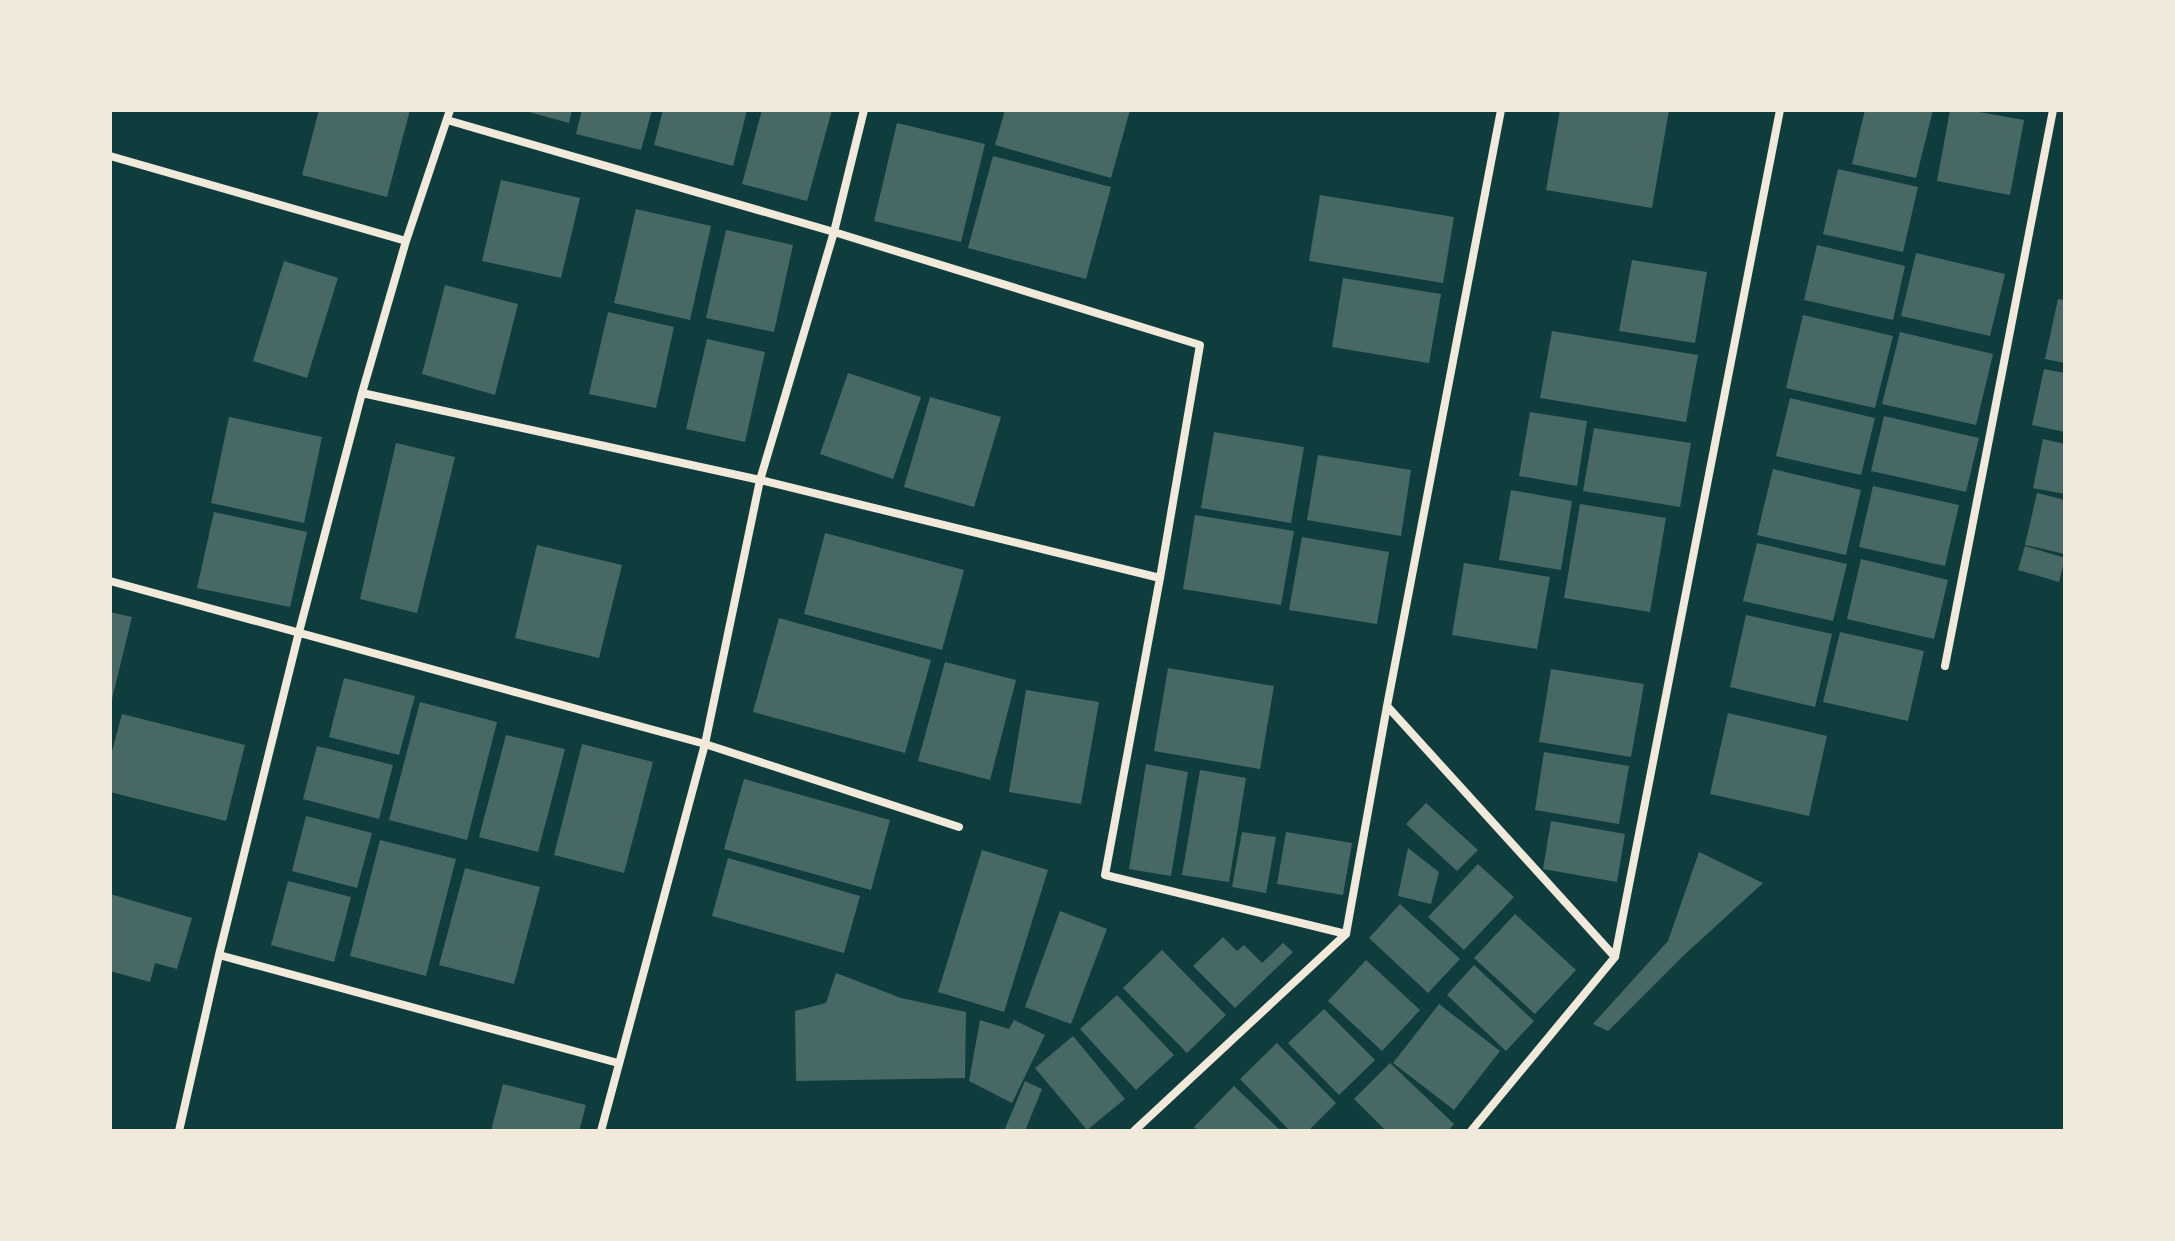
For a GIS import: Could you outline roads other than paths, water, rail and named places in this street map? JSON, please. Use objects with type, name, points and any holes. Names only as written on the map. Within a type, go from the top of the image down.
[{"type":"street","points":[[179,1131],[299,632],[362,393],[406,241],[450,110]]},
{"type":"street","points":[[601,1131],[705,744],[760,480],[834,232],[864,110]]},
{"type":"street","points":[[1134,1131],[1346,934],[1501,110]]},
{"type":"street","points":[[1471,1131],[1615,957],[1780,110]]},
{"type":"street","points":[[1945,666],[2053,110]]},
{"type":"street","points":[[447,120],[834,232],[1200,345],[1105,875],[1346,934]]},
{"type":"street","points":[[110,156],[406,241]]},
{"type":"street","points":[[362,393],[760,480],[1160,578]]},
{"type":"street","points":[[110,581],[705,744],[959,827]]},
{"type":"street","points":[[1387,706],[1615,957]]},
{"type":"street","points":[[219,955],[618,1063]]}]
